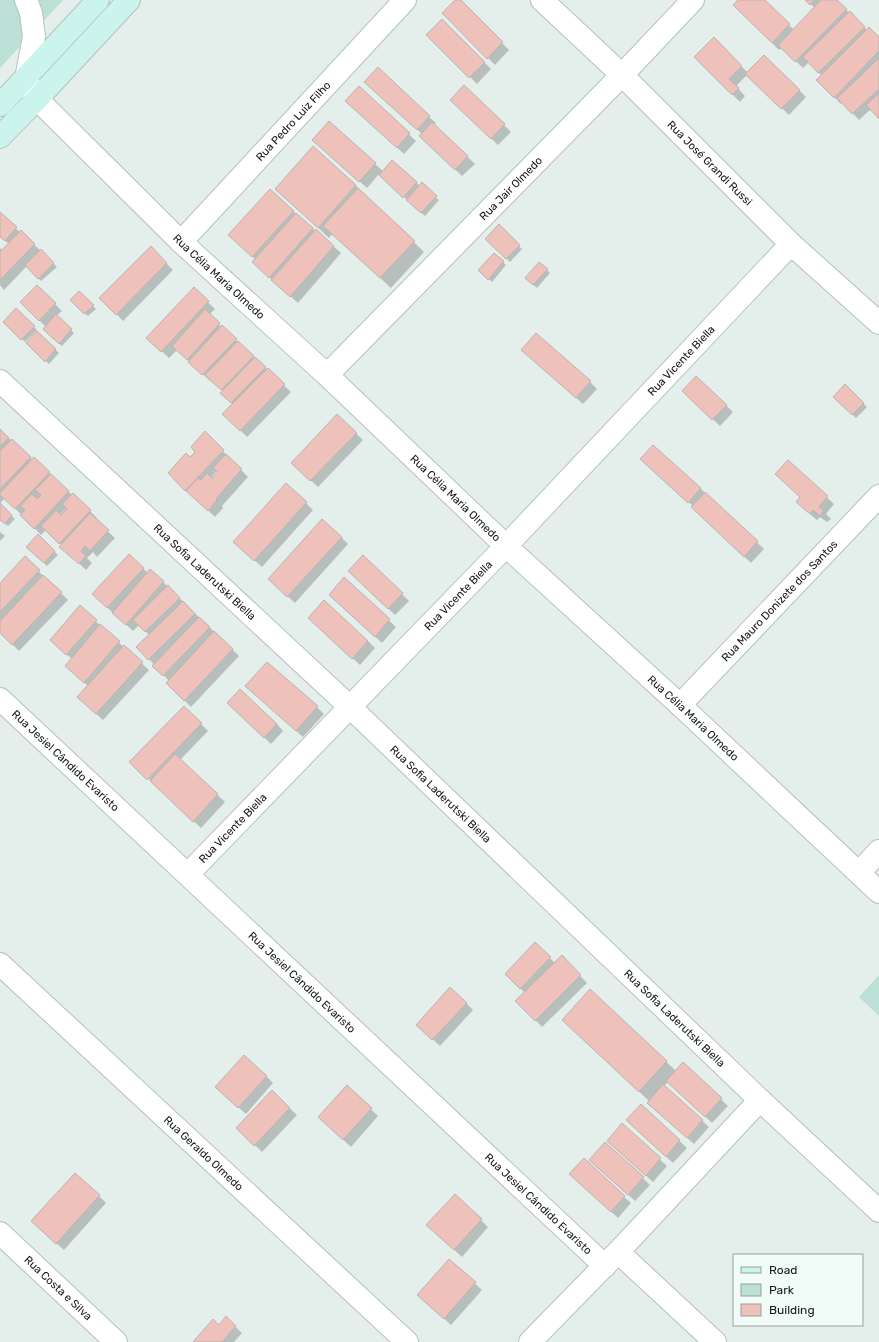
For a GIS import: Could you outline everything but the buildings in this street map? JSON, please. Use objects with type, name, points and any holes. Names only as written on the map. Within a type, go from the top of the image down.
[{"type":"street","points":[[26,0],[31,13],[34,36],[26,78]]},
{"type":"street","points":[[0,105],[98,0]]},
{"type":"street","points":[[0,136],[37,99],[129,0]]},
{"type":"street","name":"Rua Pedro Luiz Filho","points":[[181,242],[405,0]]},
{"type":"street","name":"Rua José Grandi Russi","points":[[542,0],[622,75],[791,244],[879,324]]},
{"type":"street","name":"Rua Jair Olmedo","points":[[327,375],[622,75],[693,0]]},
{"type":"street","name":"Rua Célia Maria Olmedo","points":[[26,78],[37,99],[181,242],[327,375],[506,546],[680,705],[879,892]]},
{"type":"street","name":"Rua Vicente Biella","points":[[188,874],[506,546],[791,244]]},
{"type":"street","name":"Rua Sofia Laderutski Biella","points":[[0,380],[350,707],[760,1100],[879,1211]]},
{"type":"street","name":"Rua Mauro Donizete dos Santos","points":[[680,705],[879,496]]},
{"type":"street","name":"Rua Jesiel Cândido Evaristo","points":[[0,698],[188,874],[612,1259],[715,1342]]},
{"type":"street","points":[[859,873],[879,851]]},
{"type":"street","name":"Rua Geraldo Olmedo","points":[[0,964],[407,1342]]},
{"type":"street","points":[[530,1342],[612,1259],[760,1100]]},
{"type":"street","name":"Rua Costa e Silva","points":[[0,1233],[116,1342]]},
{"type":"green space","points":[[0,0],[63,0],[0,68]]},
{"type":"green space","points":[[879,975],[879,1016],[859,997]]}]
